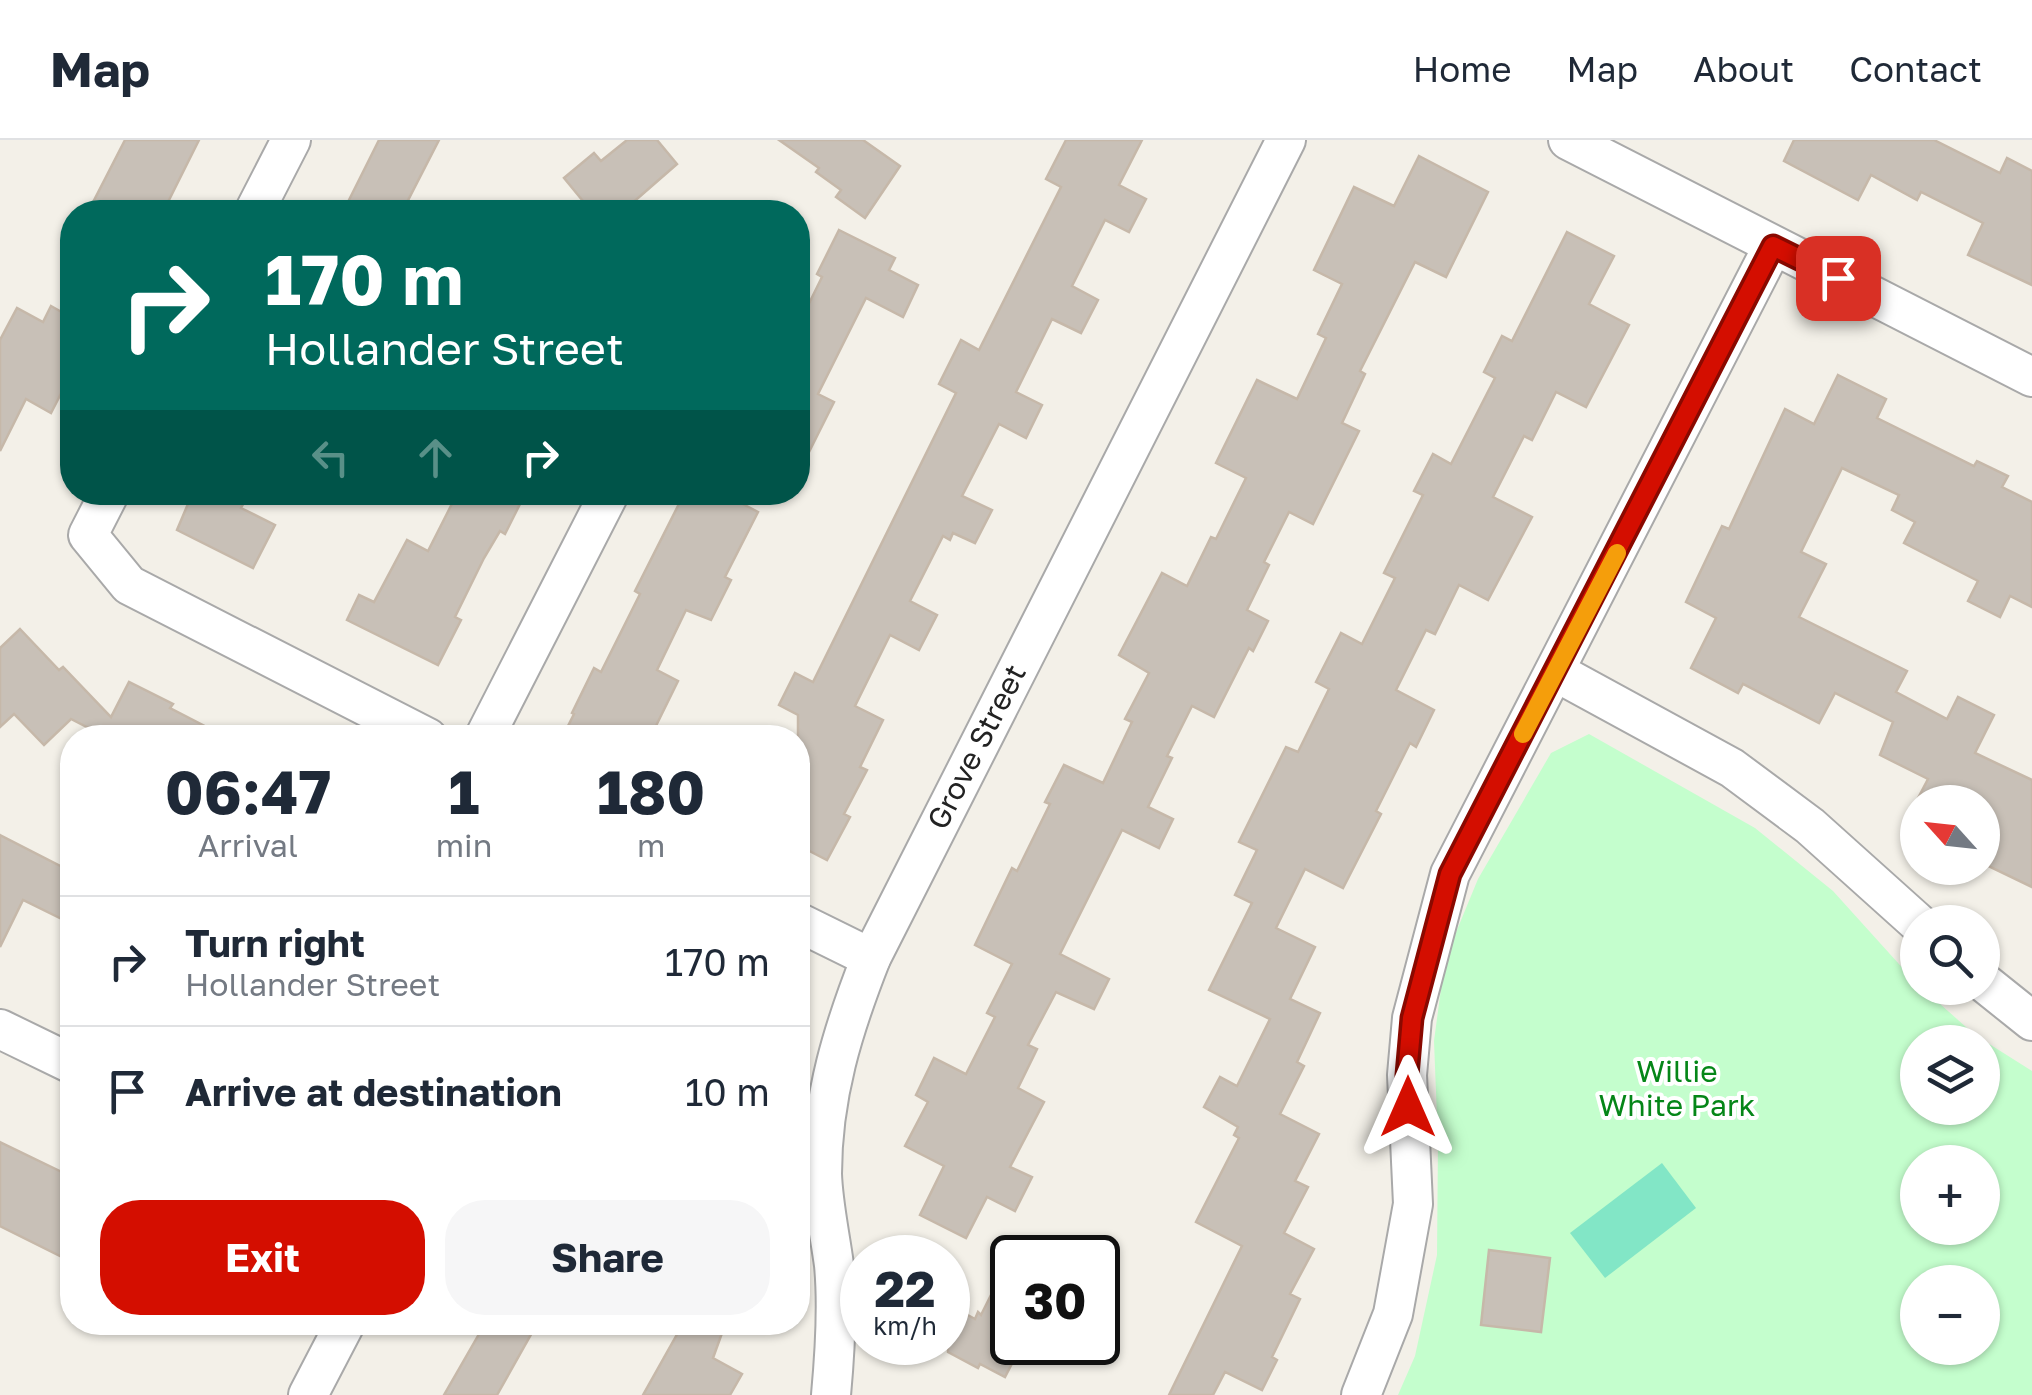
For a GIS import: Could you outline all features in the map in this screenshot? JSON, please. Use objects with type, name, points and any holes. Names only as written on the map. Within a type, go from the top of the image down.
[{"type":"street","points":[[260,200],[291,140]]},
{"type":"street","name":"Grove Street","points":[[831,1395],[836,1344],[834,1270],[822,1177],[824,1128],[841,1036],[871,958],[1286,140]]},
{"type":"street","points":[[1568,140],[2032,378]]},
{"type":"street","points":[[1361,1395],[1392,1314],[1413,1204],[1407,1075],[1412,1018],[1450,874],[1773,246]]},
{"type":"street","points":[[103,505],[88,535],[129,585],[403,725]]},
{"type":"street","points":[[491,725],[603,505]]},
{"type":"street","points":[[1556,672],[1732,768],[1810,826],[1900,907]]},
{"type":"street","points":[[810,928],[871,958]]},
{"type":"street","points":[[2000,995],[2032,1021]]},
{"type":"street","points":[[0,1029],[60,1058]]},
{"type":"street","points":[[308,1395],[339,1335]]},
{"type":"green space","name":"Willie White Park","points":[[1589,734],[1755,828],[1833,891],[1900,965],[1900,1005],[1941,1005],[1964,1025],[1900,1025],[1900,1125],[2000,1125],[2000,1051],[2032,1071],[2032,1395],[1398,1395],[1415,1356],[1437,1255],[1434,1041],[1445,959],[1478,879],[1551,753]]},
{"type":"green space","points":[[1662,1163],[1696,1208],[1605,1278],[1570,1233]]},
{"type":"building","points":[[125,140],[199,140],[169,200],[94,200]]},
{"type":"building","points":[[379,140],[439,140],[408,200],[349,200]]},
{"type":"building","points":[[627,140],[657,140],[677,164],[636,200],[582,200],[564,178],[594,153],[601,161]]},
{"type":"building","points":[[779,140],[863,140],[900,166],[865,218],[836,197],[841,190],[816,172],[819,168]]},
{"type":"building","points":[[1066,140],[1142,140],[1119,185],[1146,199],[1129,232],[1105,220],[1072,286],[1098,300],[1081,333],[1052,319],[1016,392],[1042,405],[1026,438],[999,424],[962,496],[992,510],[975,543],[953,533],[950,540],[943,536],[910,601],[937,615],[919,650],[890,635],[855,706],[883,720],[860,767],[867,770],[844,814],[850,817],[827,860],[810,851],[810,725],[798,725],[798,715],[779,705],[795,673],[813,682],[956,393],[939,384],[961,340],[979,350],[1061,187],[1046,179]]},
{"type":"building","points":[[1794,140],[1934,140],[2000,173],[2007,158],[2032,171],[2032,285],[1968,255],[1983,223],[1921,192],[1917,200],[1871,175],[1858,200],[1784,161]]},
{"type":"building","points":[[1419,156],[1488,192],[1446,277],[1415,262],[1360,371],[1365,374],[1342,423],[1359,431],[1313,524],[1289,512],[1264,562],[1269,565],[1247,610],[1268,621],[1253,651],[1249,648],[1214,717],[1192,706],[1167,756],[1172,758],[1148,807],[1173,819],[1159,848],[1122,830],[1060,954],[1109,979],[1094,1009],[1056,992],[1028,1045],[1037,1049],[1018,1088],[1044,1102],[1010,1167],[1032,1177],[1015,1211],[987,1197],[968,1235],[960,1235],[920,1215],[944,1166],[905,1146],[928,1102],[916,1095],[934,1058],[966,1074],[995,1017],[987,1013],[1012,964],[975,945],[1012,868],[1017,871],[1050,804],[1045,802],[1064,765],[1103,783],[1132,722],[1125,719],[1149,673],[1119,655],[1162,573],[1187,586],[1211,537],[1216,539],[1246,478],[1216,463],[1257,380],[1297,399],[1326,338],[1318,334],[1342,284],[1314,270],[1354,187],[1394,206]]},
{"type":"building","points":[[839,230],[895,258],[889,270],[918,285],[903,317],[866,298],[818,394],[834,402],[810,450],[810,302],[822,277],[817,274]]},
{"type":"building","points":[[1567,232],[1614,256],[1589,304],[1629,325],[1586,407],[1556,392],[1532,440],[1524,436],[1493,497],[1532,517],[1488,600],[1459,585],[1435,634],[1426,630],[1396,690],[1434,710],[1416,747],[1410,743],[1376,811],[1381,814],[1343,888],[1305,869],[1276,928],[1315,947],[1290,999],[1320,1013],[1297,1062],[1304,1066],[1280,1114],[1319,1134],[1295,1181],[1308,1187],[1284,1233],[1314,1249],[1290,1294],[1300,1299],[1272,1357],[1277,1360],[1262,1390],[1225,1372],[1213,1395],[1169,1395],[1242,1246],[1196,1222],[1239,1138],[1234,1135],[1238,1127],[1204,1107],[1220,1077],[1237,1086],[1270,1019],[1209,990],[1252,903],[1235,895],[1257,850],[1239,842],[1286,747],[1298,752],[1329,689],[1316,682],[1341,633],[1362,644],[1395,578],[1384,573],[1423,495],[1414,491],[1433,454],[1451,464],[1495,378],[1484,372],[1502,336],[1512,341]]},
{"type":"building","points":[[51,306],[60,311],[60,395],[51,413],[26,399],[0,451],[0,340],[17,308],[43,322]]},
{"type":"building","points":[[1838,375],[1886,399],[1877,418],[1974,466],[1977,461],[2008,476],[2002,487],[2032,502],[2032,607],[2010,596],[2000,617],[1968,601],[1978,581],[1904,543],[1915,522],[1892,510],[1899,495],[1842,468],[1801,552],[1826,564],[1799,617],[1907,671],[1896,692],[1947,719],[1958,697],[1994,715],[1975,753],[2032,780],[2032,887],[2000,872],[2000,785],[1925,785],[1928,779],[1880,755],[1893,722],[1835,693],[1819,723],[1743,684],[1738,693],[1691,668],[1716,618],[1686,602],[1722,526],[1729,529],[1785,409],[1814,424]]},
{"type":"building","points":[[188,505],[243,505],[241,508],[275,525],[253,568],[177,530]]},
{"type":"building","points":[[451,505],[520,505],[505,534],[500,531],[484,558],[455,617],[461,620],[438,665],[347,620],[359,595],[374,602],[407,540],[428,551]]},
{"type":"building","points":[[678,505],[745,505],[758,512],[725,577],[731,580],[711,620],[686,610],[657,670],[678,681],[656,725],[568,725],[594,668],[601,672],[640,594],[635,591]]},
{"type":"building","points":[[20,629],[111,717],[129,682],[173,704],[170,708],[203,725],[83,725],[71,719],[60,725],[44,745],[14,714],[0,727],[0,648]]},
{"type":"building","points":[[0,835],[60,866],[60,918],[23,900],[0,947]]},
{"type":"building","points":[[0,1142],[60,1171],[60,1256],[0,1226]]},
{"type":"building","points":[[1489,1250],[1550,1258],[1541,1332],[1481,1325]]},
{"type":"building","points":[[990,1297],[990,1365],[1011,1365],[1005,1377],[980,1364],[978,1368],[970,1364],[970,1316],[975,1319],[978,1312],[981,1315]]},
{"type":"building","points":[[479,1335],[531,1335],[497,1395],[444,1395]]},
{"type":"building","points":[[677,1335],[721,1335],[713,1358],[742,1374],[730,1395],[643,1395]]},
{"type":"slow traffic","points":[[1523,734],[1617,553]]},
{"type":"route","points":[[1408,1107],[1412,1018],[1450,874],[1773,246],[1838,278]]}]
